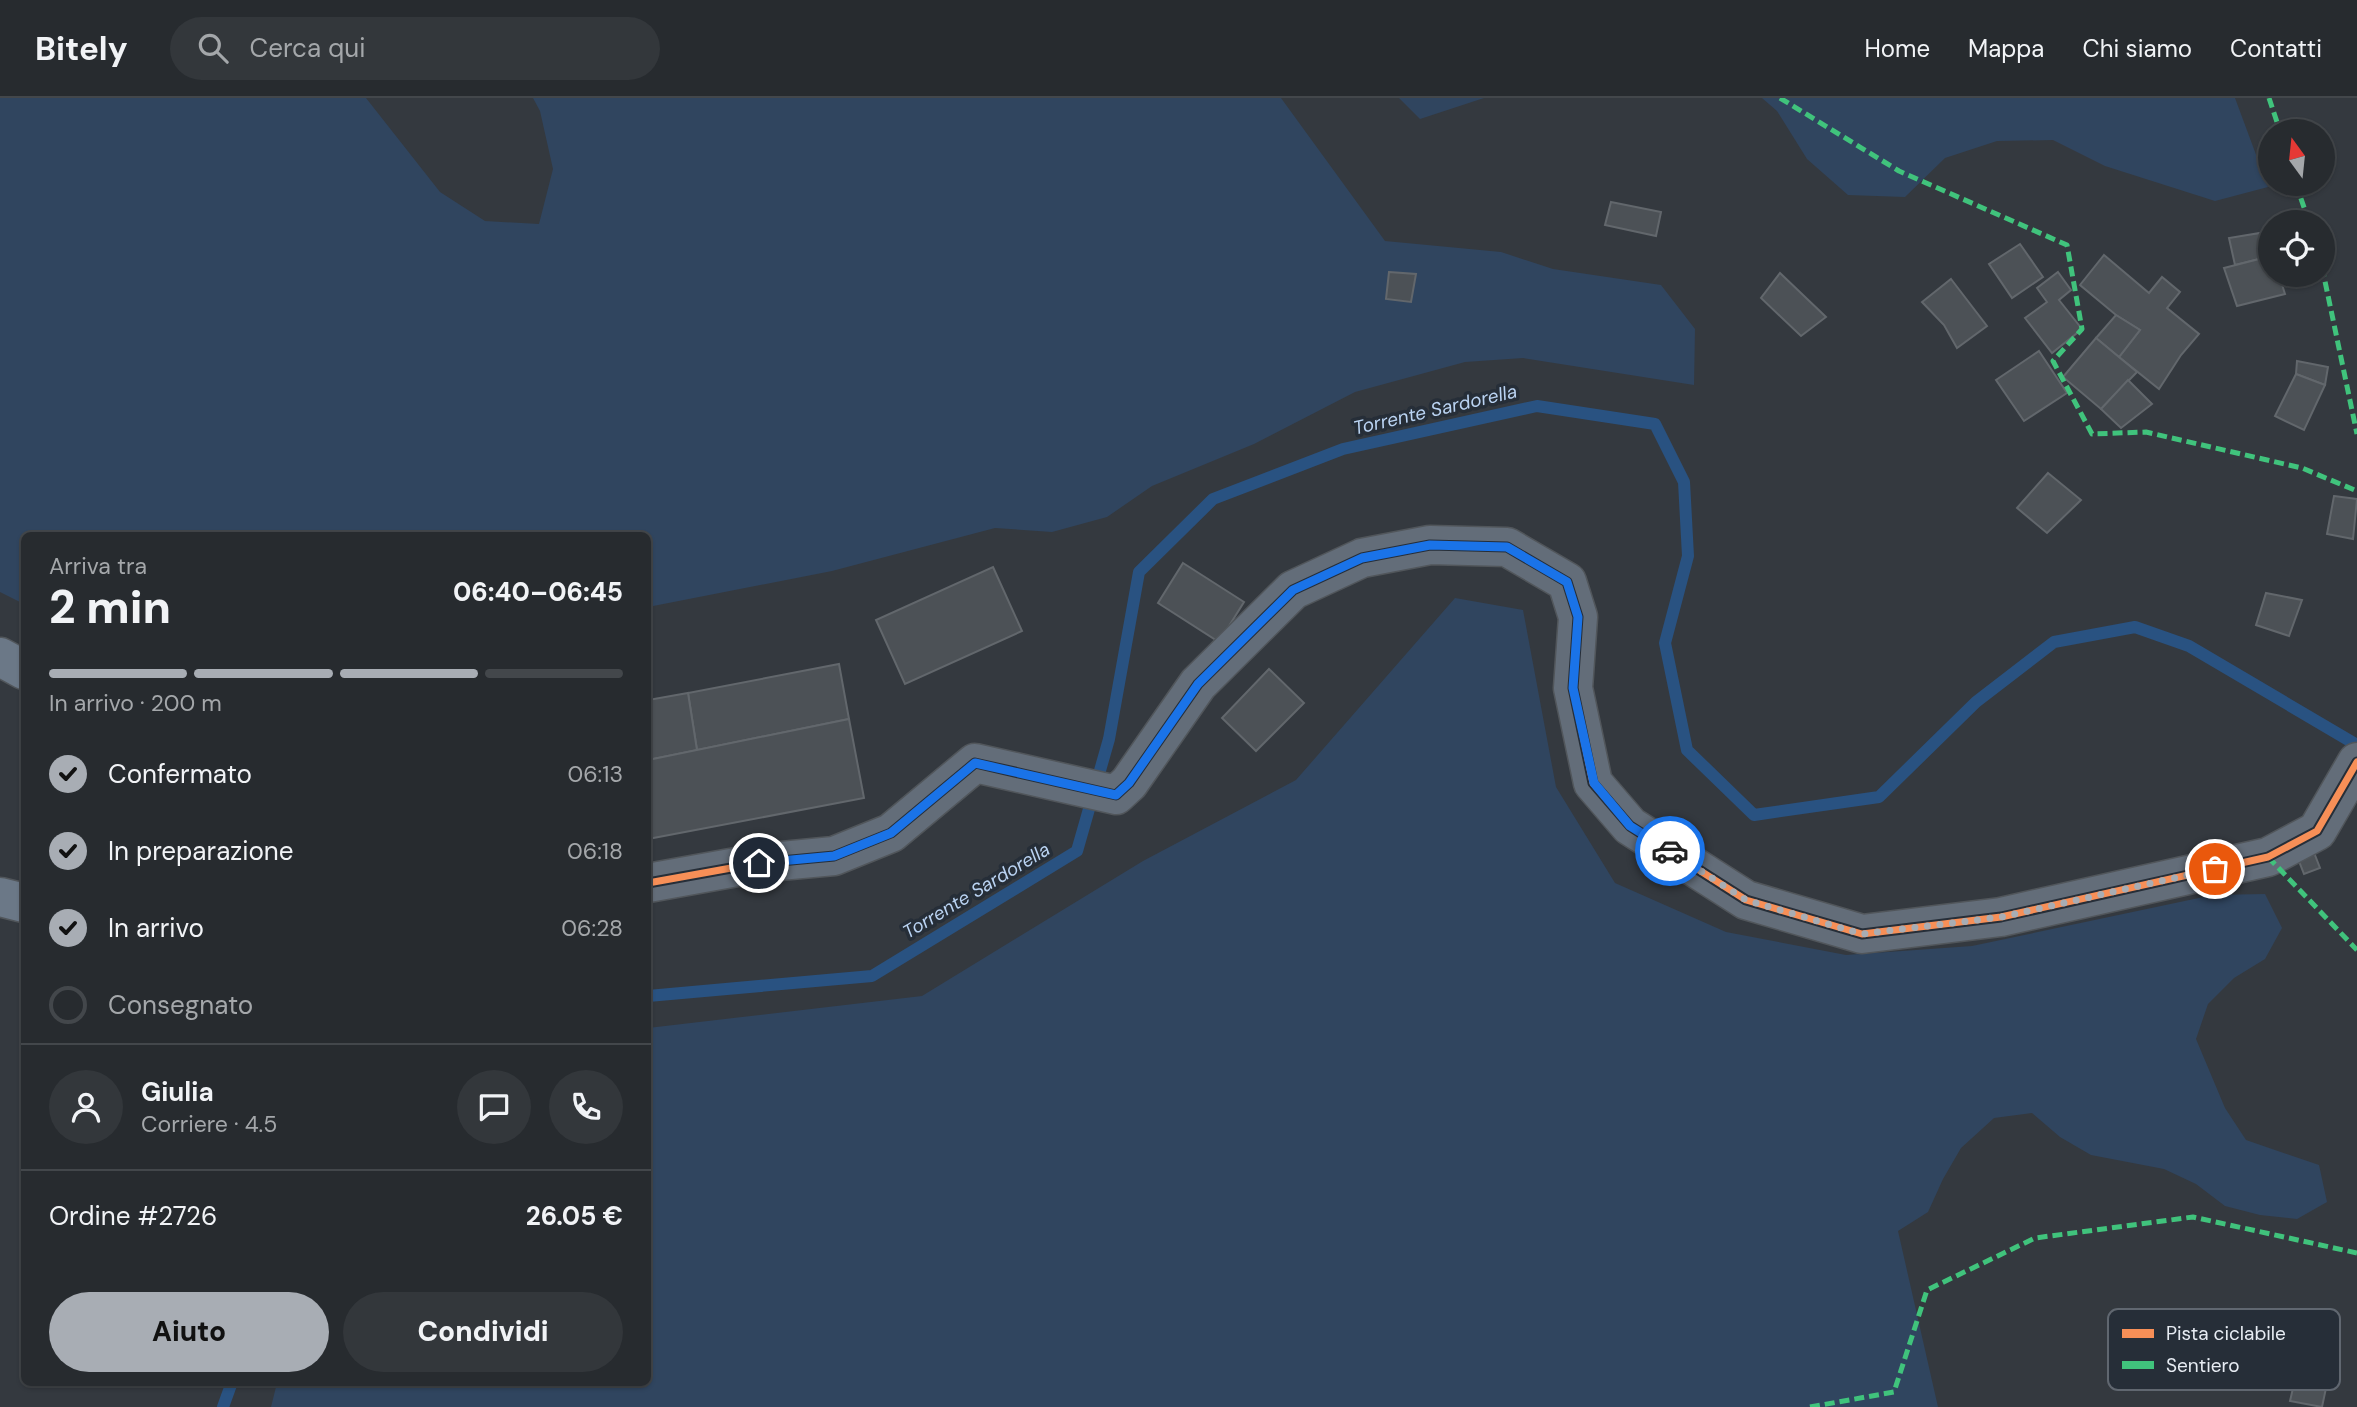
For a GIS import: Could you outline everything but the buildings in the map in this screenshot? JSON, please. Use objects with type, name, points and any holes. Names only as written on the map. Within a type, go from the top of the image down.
[{"type":"main road","points":[[0,657],[21,668]]},
{"type":"main road","points":[[0,897],[21,902]]},
{"type":"street","points":[[651,882],[759,863],[834,856],[891,833],[975,763],[1116,795],[1129,783],[1198,684],[1293,590],[1362,558],[1430,545],[1507,547],[1567,582],[1578,617],[1573,688],[1594,783],[1630,826],[1746,900],[1862,934],[2001,917],[2269,858],[2316,831],[2357,762]]},
{"type":"shaded area","points":[[0,98],[366,98],[440,192],[485,221],[539,224],[553,169],[540,111],[533,98],[1281,98],[1385,241],[1501,252],[1553,269],[1661,285],[1695,329],[1694,385],[1523,358],[1465,362],[1355,392],[1254,444],[1152,486],[1107,517],[1052,532],[995,528],[832,571],[651,606],[651,532],[21,532],[21,602],[0,592]]},
{"type":"shaded area","points":[[1399,98],[1484,98],[1420,119]]},
{"type":"shaded area","points":[[1762,98],[2235,98],[2258,160],[2258,190],[2215,201],[2105,166],[2053,140],[1997,141],[1945,158],[1905,197],[1848,195],[1807,159],[1777,111]]},
{"type":"shaded area","points":[[1455,598],[1523,610],[1556,787],[1615,883],[1726,932],[1846,955],[1972,946],[2213,895],[2265,894],[2282,928],[2265,959],[2234,978],[2208,1004],[2196,1039],[2225,1108],[2246,1140],[2319,1165],[2327,1202],[2297,1219],[2260,1215],[2225,1206],[2196,1184],[2164,1169],[2091,1155],[2060,1137],[2032,1113],[1994,1118],[1961,1148],[1928,1212],[1898,1231],[1938,1407],[271,1407],[276,1386],[651,1386],[651,1028],[922,996],[1143,861],[1296,780]]},
{"type":"waterway","name":"Torrente Sardorella","points":[[651,996],[872,976],[1077,851],[1109,739],[1139,572],[1213,499],[1343,449],[1537,406],[1655,424],[1684,482],[1688,556],[1665,643],[1687,750],[1754,815],[1879,797],[1976,702],[2054,642],[2135,627],[2189,646],[2357,745]]},
{"type":"waterway","name":"Torrente Sardorella","points":[[223,1407],[231,1386]]},
{"type":"marked path","points":[[1780,98],[1899,171],[2067,245],[2082,329],[2053,361],[2092,434],[2146,432],[2302,468],[2357,491]]},
{"type":"marked path","points":[[2269,98],[2276,119]]},
{"type":"marked path","points":[[2300,196],[2305,210]]},
{"type":"marked path","points":[[2326,287],[2357,434]]},
{"type":"marked path","points":[[2268,857],[2357,950]]},
{"type":"marked path","points":[[1810,1407],[1894,1392],[1927,1290],[2035,1238],[2193,1217],[2357,1253]]},
{"type":"cycle path","points":[[651,882],[759,863],[834,856],[891,833],[975,763],[1116,795],[1129,783],[1198,684],[1293,590],[1362,558],[1430,545],[1507,547],[1567,582],[1578,617],[1573,688],[1593,783],[1630,826],[1746,900],[1862,934],[2001,917],[2268,857],[2317,831],[2357,762]]},
{"type":"way so far","points":[[1670,851],[1746,900],[1862,934],[2001,917],[2215,869]]},
{"type":"route","points":[[759,863],[834,856],[891,833],[975,763],[1116,795],[1129,783],[1198,684],[1293,590],[1362,558],[1430,545],[1507,547],[1567,582],[1578,617],[1573,688],[1594,783],[1630,826],[1670,851]]}]
